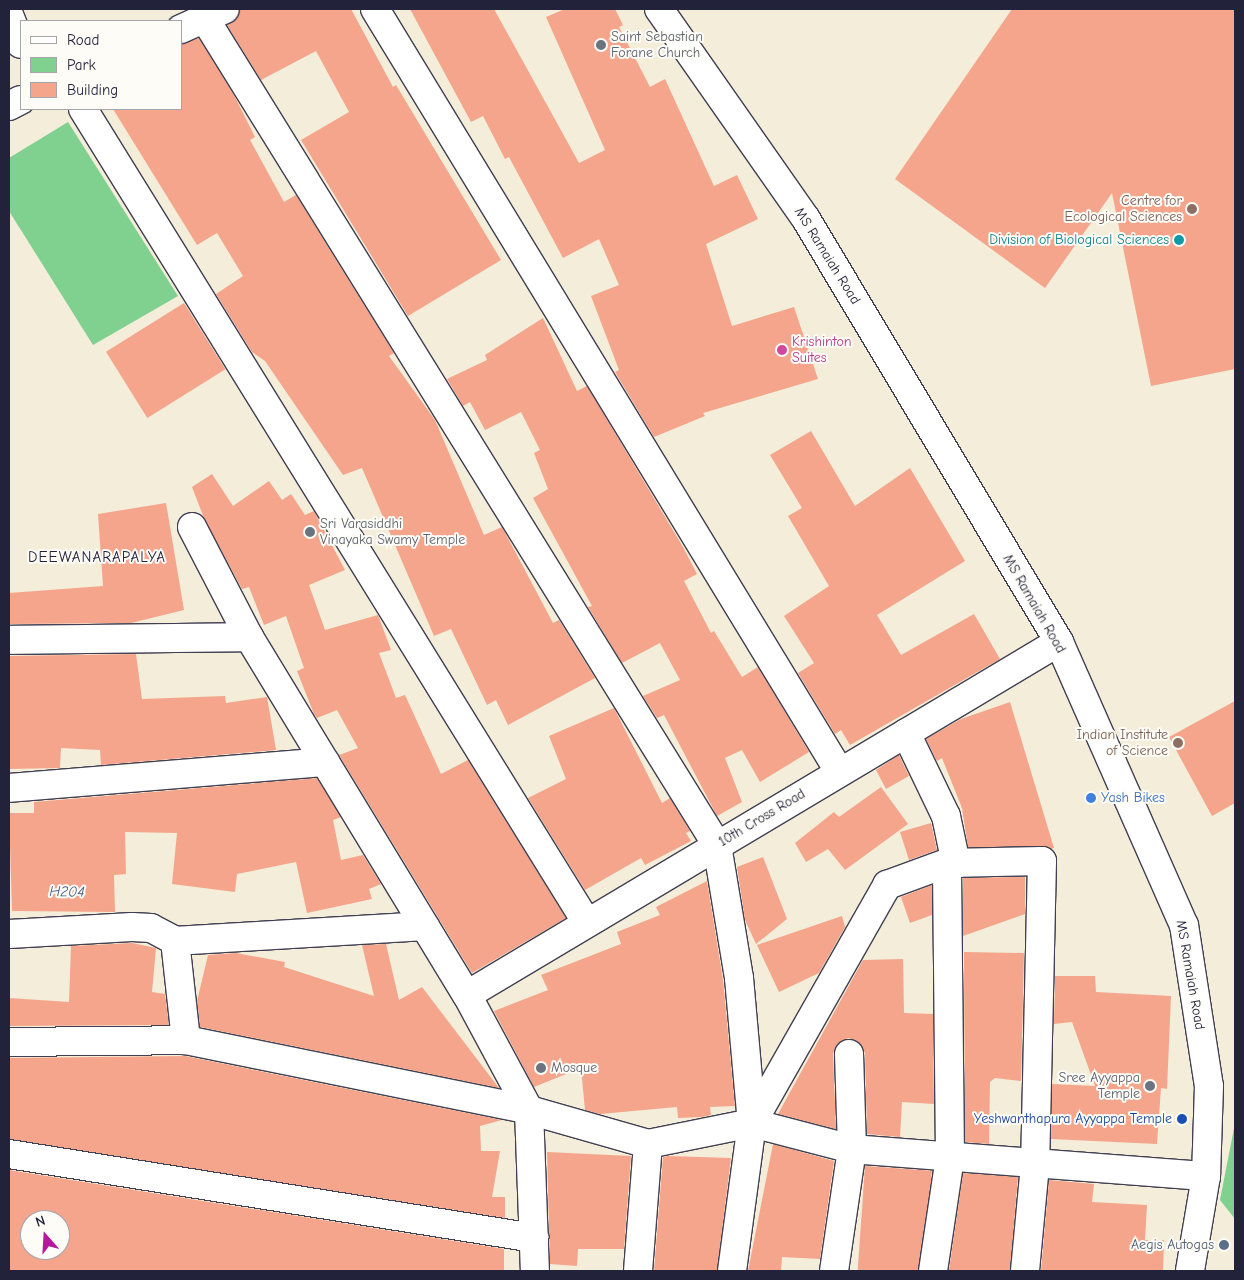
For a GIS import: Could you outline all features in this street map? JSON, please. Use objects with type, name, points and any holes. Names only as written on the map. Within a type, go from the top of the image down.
[{"type":"street","points":[[375,9],[839,771]]},
{"type":"street","name":"MS Ramaiah Road","points":[[659,9],[806,219],[1059,642],[1184,925],[1209,1086],[1206,1176],[1190,1271]]},
{"type":"street","points":[[9,15],[20,42]]},
{"type":"street","points":[[204,19],[717,845],[739,978],[752,1123],[732,1271]]},
{"type":"street","points":[[84,110],[587,923]]},
{"type":"street","points":[[192,527],[249,637],[467,995],[529,1110],[535,1271]]},
{"type":"street","points":[[9,640],[249,637]]},
{"type":"street","name":"10th Cross Road","points":[[467,995],[839,771],[1059,642]]},
{"type":"street","points":[[906,733],[946,816],[951,864],[950,1157],[933,1271]]},
{"type":"street","points":[[9,788],[325,762]]},
{"type":"street","points":[[752,1123],[887,885],[951,864],[1042,861],[1035,1164],[1025,1271]]},
{"type":"street","points":[[9,934],[132,927],[152,928],[175,940],[425,926]]},
{"type":"street","points":[[175,940],[186,1040]]},
{"type":"street","points":[[9,1042],[186,1040],[529,1110],[648,1144],[752,1123],[852,1149],[1206,1176]]},
{"type":"street","points":[[834,1271],[852,1149],[849,1054]]},
{"type":"street","points":[[638,1271],[648,1144]]},
{"type":"street","points":[[9,1154],[534,1238]]},
{"type":"green space","points":[[68,122],[178,296],[93,345],[9,211],[9,158]]},
{"type":"green space","points":[[1235,1123],[1235,1219],[1220,1200]]},
{"type":"building","points":[[240,9],[351,9],[393,87],[396,85],[501,260],[408,316],[301,140],[349,112],[316,51],[261,80],[227,25],[237,18]]},
{"type":"building","points":[[410,9],[494,9],[579,163],[605,150],[546,17],[565,9],[615,9],[623,25],[619,27],[650,87],[665,79],[714,186],[737,175],[758,219],[706,244],[732,326],[794,307],[818,379],[703,413],[705,416],[654,437],[615,372],[619,370],[591,296],[619,285],[599,239],[563,258],[509,157],[505,159],[483,116],[471,122]]},
{"type":"building","name":"Division of Biological Sciences","points":[[1012,9],[1235,9],[1235,369],[1151,386],[1112,193],[1045,288],[895,179]]},
{"type":"building","points":[[199,38],[234,95],[255,137],[250,140],[284,202],[296,195],[394,353],[389,356],[435,420],[484,535],[502,527],[553,623],[559,620],[595,678],[508,725],[496,700],[487,705],[451,629],[434,636],[362,468],[343,475],[265,361],[252,352],[216,294],[243,276],[217,233],[197,245],[114,110],[182,110],[182,44]]},
{"type":"building","points":[[184,303],[225,369],[147,418],[106,352]]},
{"type":"building","points":[[543,318],[577,391],[587,386],[683,547],[697,574],[684,581],[711,633],[714,631],[742,677],[758,667],[809,752],[760,782],[742,750],[725,758],[742,802],[717,816],[664,715],[657,718],[643,696],[680,680],[660,643],[622,663],[588,607],[592,606],[533,498],[548,489],[534,453],[540,450],[521,412],[485,430],[470,402],[463,406],[447,379],[487,360],[485,355]]},
{"type":"building","points":[[811,431],[855,506],[910,468],[965,561],[877,615],[901,655],[974,614],[1000,659],[850,745],[841,730],[835,734],[798,673],[814,663],[784,616],[829,586],[788,516],[802,508],[770,455]]},
{"type":"building","points":[[212,474],[233,506],[269,481],[282,500],[291,494],[305,515],[314,511],[345,570],[309,585],[325,630],[378,615],[391,650],[379,653],[396,698],[405,695],[441,774],[468,760],[566,918],[472,973],[339,755],[358,748],[337,710],[317,718],[314,714],[297,671],[304,668],[286,616],[264,625],[249,587],[242,589],[204,518],[192,487]]},
{"type":"building","points":[[166,503],[184,610],[131,623],[9,624],[9,593],[103,586],[98,514]]},
{"type":"building","points":[[136,654],[142,699],[225,696],[226,703],[267,697],[276,750],[101,765],[100,750],[61,748],[60,768],[9,769],[9,656]]},
{"type":"building","points":[[1235,701],[1235,803],[1212,816],[1169,737]]},
{"type":"building","points":[[1010,702],[1054,848],[1051,849],[968,847],[962,808],[942,758],[937,761],[926,739],[961,719]]},
{"type":"building","points":[[614,708],[662,803],[670,798],[690,831],[686,833],[691,841],[645,865],[641,858],[585,890],[528,798],[566,779],[549,736]]},
{"type":"building","points":[[899,755],[909,776],[886,789],[876,770]]},
{"type":"building","points":[[317,778],[341,817],[333,820],[341,860],[363,855],[381,884],[369,889],[372,899],[307,913],[296,862],[237,874],[235,892],[172,884],[177,833],[125,832],[126,874],[114,875],[115,912],[12,911],[9,813],[34,813],[34,802]]},
{"type":"building","points":[[881,787],[908,824],[845,870],[828,849],[806,862],[795,843],[834,812],[839,817]]},
{"type":"building","points":[[931,823],[937,850],[909,860],[900,832]]},
{"type":"building","points":[[763,857],[787,919],[756,944],[745,920],[737,867]]},
{"type":"building","points":[[1025,877],[1025,914],[963,936],[963,878]]},
{"type":"building","points":[[707,881],[723,980],[735,1106],[710,1107],[711,1115],[702,1117],[678,1118],[677,1107],[600,1114],[585,1110],[581,1068],[534,1087],[494,1011],[548,990],[541,975],[621,944],[617,932],[660,915],[656,907]]},
{"type":"building","points":[[932,885],[932,915],[910,923],[901,897]]},
{"type":"building","points":[[842,916],[845,927],[819,973],[779,992],[757,945]]},
{"type":"building","points":[[132,943],[156,948],[152,992],[165,994],[169,1025],[9,1026],[9,998],[69,1002],[71,946]]},
{"type":"building","points":[[386,944],[399,1000],[422,987],[499,1088],[200,1027],[197,1001],[208,955],[236,953],[285,962],[284,967],[374,996],[362,945]]},
{"type":"building","points":[[964,952],[1024,953],[1021,1081],[995,1078],[990,1082],[989,1144],[965,1142]]},
{"type":"building","points":[[903,959],[904,1013],[933,1014],[934,1104],[902,1102],[900,1137],[867,1134],[865,1053],[857,1041],[848,1038],[836,1046],[833,1054],[836,1129],[778,1114],[863,960]]},
{"type":"building","points":[[1055,976],[1095,976],[1096,992],[1171,996],[1167,1089],[1161,1088],[1157,1144],[1051,1139],[1052,1084],[1095,1086],[1072,1022],[1054,1024]]},
{"type":"building","points":[[185,1056],[502,1120],[480,1126],[481,1151],[500,1151],[492,1197],[505,1197],[505,1218],[9,1139],[9,1058]]},
{"type":"building","points":[[773,1144],[834,1161],[820,1259],[782,1257],[781,1271],[748,1271]]},
{"type":"building","points":[[547,1152],[631,1156],[624,1249],[578,1249],[577,1266],[550,1264]]},
{"type":"building","points":[[663,1157],[731,1158],[717,1271],[654,1271]]},
{"type":"building","points":[[865,1166],[932,1171],[925,1271],[858,1271]]},
{"type":"building","points":[[9,1170],[504,1249],[504,1271],[9,1271]]},
{"type":"building","points":[[963,1173],[1018,1177],[1010,1271],[949,1270]]},
{"type":"building","points":[[1049,1180],[1094,1184],[1092,1202],[1147,1205],[1145,1240],[1164,1240],[1163,1271],[1041,1271]]},
{"type":"place","name":"Saint Sebastian Forane Church","points":[[601,45]]},
{"type":"place","name":"Centre for Ecological Sciences","points":[[1192,209]]},
{"type":"place","name":"Division of Biological Sciences","points":[[1179,240]]},
{"type":"place","name":"Krishinton Suites","points":[[782,350]]},
{"type":"place","name":"Sri Varasiddhi Vinayaka Swamy Temple","points":[[310,532]]},
{"type":"place","name":"Indian Institute of Science","points":[[1178,743]]},
{"type":"place","name":"Yash Bikes","points":[[1091,798]]},
{"type":"place","name":"Mosque","points":[[541,1068]]},
{"type":"place","name":"Sree Ayyappa Temple","points":[[1150,1086]]},
{"type":"place","name":"Yeshwanthapura Ayyappa Temple","points":[[1182,1119]]},
{"type":"place","name":"Aegis Autogas","points":[[1224,1245]]},
{"type":"district","name":"DEEWANARAPALYA","points":[[97,558]]},
{"type":"water label","name":"H204","points":[[67,892]]}]
